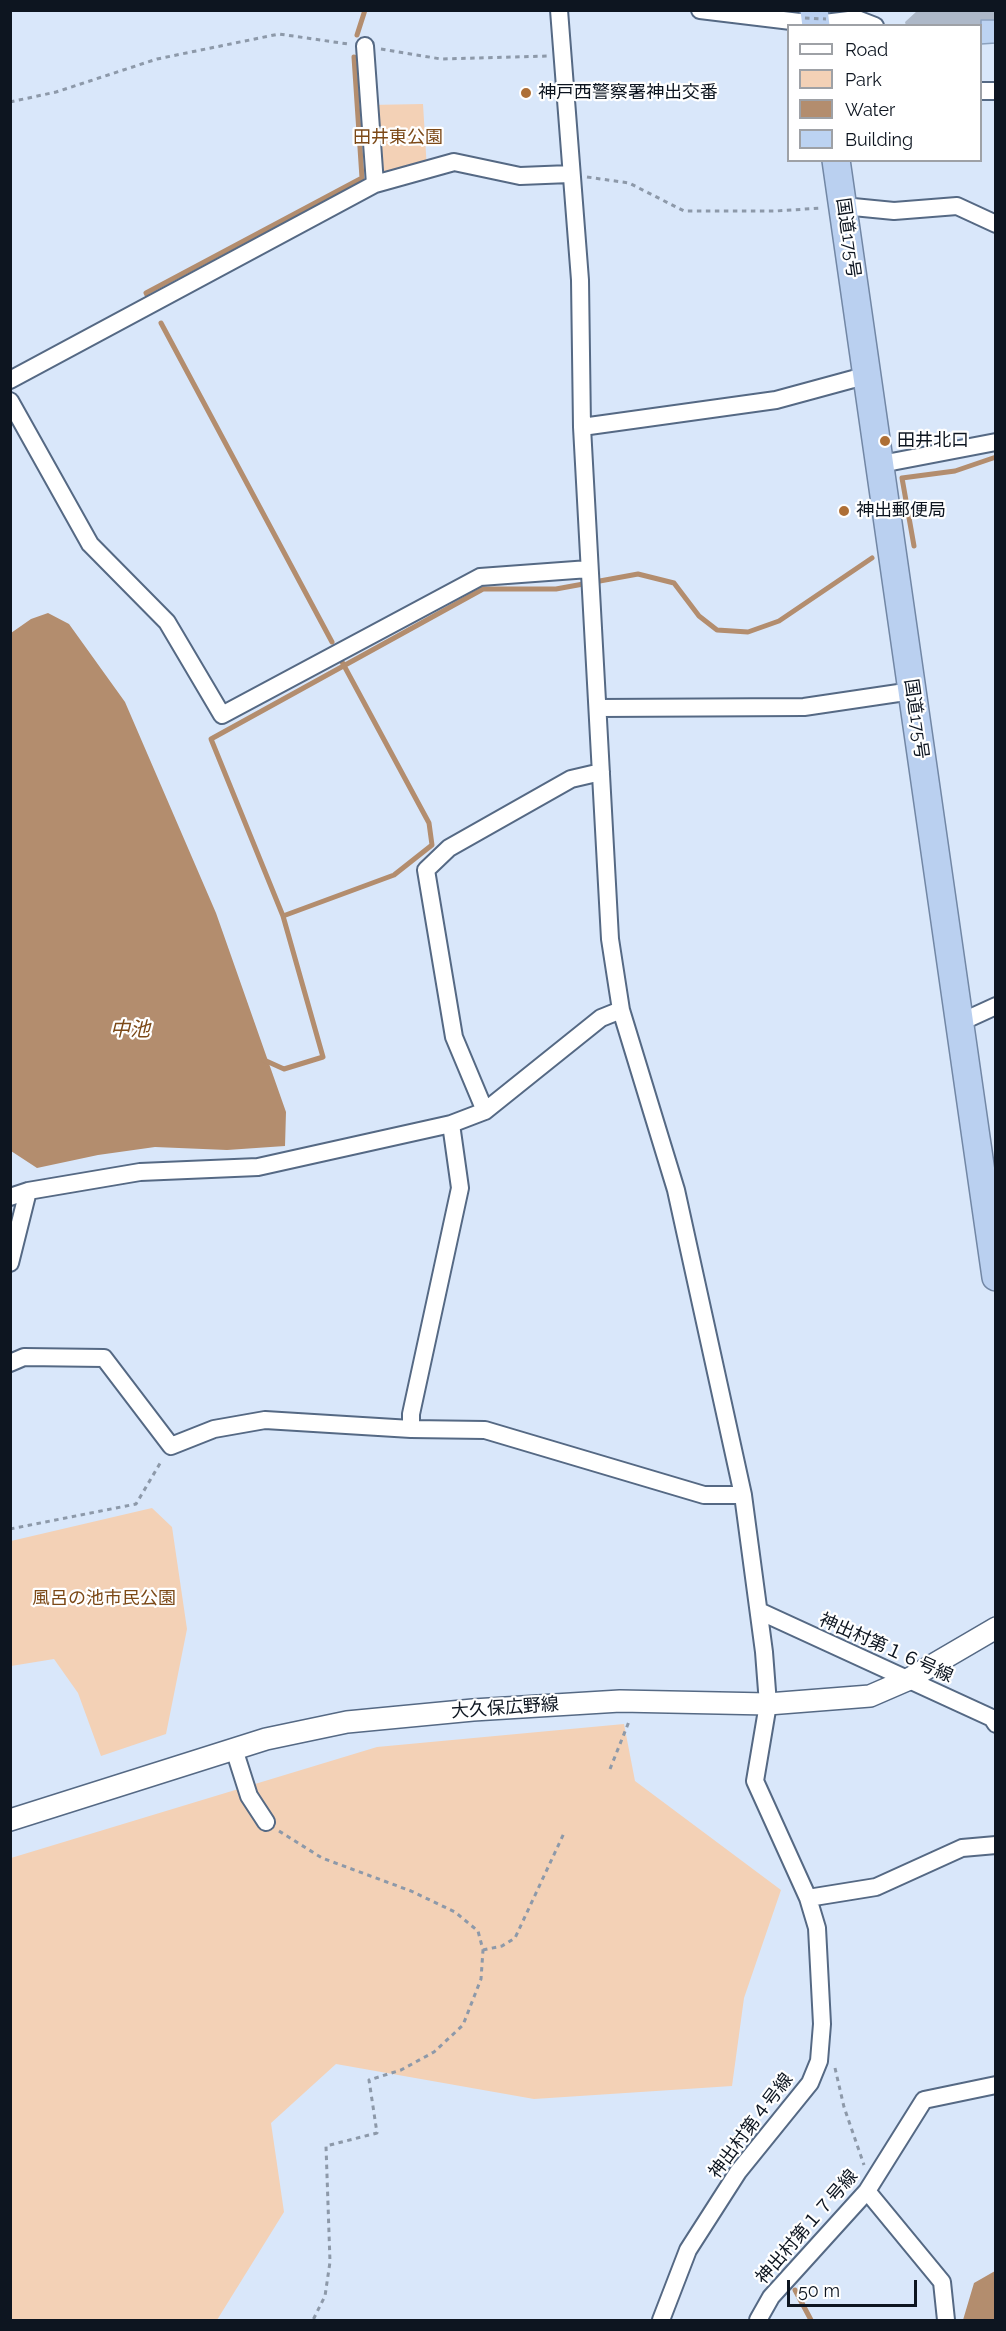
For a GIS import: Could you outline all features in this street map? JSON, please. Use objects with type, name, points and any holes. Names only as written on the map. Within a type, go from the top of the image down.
[{"type":"highway","name":"国道175号","points":[[836,162],[996,1277]]},
{"type":"street","points":[[559,11],[568,10]]},
{"type":"street","points":[[700,10],[816,19],[832,24],[856,19],[870,24]]},
{"type":"street","name":"神出村第４号線","points":[[559,11],[580,280],[582,427],[610,939],[621,1010],[675,1190],[743,1495],[759,1611],[768,1704],[755,1781],[808,1898],[817,1928],[822,2024],[819,2061],[810,2083],[738,2172],[688,2250],[661,2320]]},
{"type":"street","points":[[365,46],[375,184]]},
{"type":"street","points":[[10,380],[375,184],[454,162],[520,176],[570,174]]},
{"type":"street","points":[[843,206],[894,211],[957,206],[996,224]]},
{"type":"street","points":[[582,427],[776,400],[868,375]]},
{"type":"street","points":[[10,401],[90,544],[167,622],[222,715],[480,577],[589,569]]},
{"type":"street","points":[[881,464],[996,442]]},
{"type":"street","points":[[598,708],[804,707],[912,691]]},
{"type":"street","points":[[485,1111],[454,1037],[426,870],[449,848],[572,779],[601,772]]},
{"type":"street","points":[[961,1022],[996,1006]]},
{"type":"street","points":[[10,1197],[28,1191],[140,1172],[258,1167],[451,1124],[485,1111],[601,1018],[621,1010]]},
{"type":"street","points":[[411,1429],[411,1414],[460,1188],[451,1124]]},
{"type":"street","points":[[10,1263],[28,1191]]},
{"type":"street","points":[[10,1363],[24,1357],[104,1358],[171,1446],[214,1429],[265,1420],[411,1429],[485,1430],[704,1495],[743,1495]]},
{"type":"street","name":"神出村第１６号線","points":[[759,1611],[992,1718],[996,1724]]},
{"type":"street","name":"大久保広野線","points":[[10,1820],[266,1739],[347,1722],[473,1710],[638,1701],[768,1704],[870,1696],[907,1680],[996,1628]]},
{"type":"street","points":[[234,1749],[249,1796],[266,1822]]},
{"type":"street","points":[[808,1898],[876,1887],[962,1848],[996,1845]]},
{"type":"street","name":"神出村第１７号線","points":[[758,2320],[771,2297],[867,2192],[924,2100],[996,2085]]},
{"type":"street","points":[[867,2192],[942,2282],[946,2320]]},
{"type":"path","points":[[10,102],[56,92],[157,59],[279,34],[441,59],[561,55]]},
{"type":"path","points":[[570,174],[629,183],[684,211],[776,211],[843,206]]},
{"type":"path","points":[[10,1529],[136,1503],[171,1446]]},
{"type":"path","points":[[610,1769],[638,1701]]},
{"type":"path","points":[[266,1822],[322,1858],[411,1891],[455,1912],[478,1931],[483,1950],[481,1979],[464,2025],[434,2052],[401,2070],[369,2080],[377,2133],[326,2146],[330,2262],[325,2296],[313,2320]]},
{"type":"path","points":[[483,1950],[502,1946],[515,1938],[565,1831]]},
{"type":"path","points":[[834,2061],[844,2107],[865,2167],[876,2176]]},
{"type":"green space","name":"田井東公園","points":[[423,104],[427,170],[375,184],[369,105]]},
{"type":"green space","name":"風呂の池市民公園","points":[[152,1508],[172,1527],[187,1629],[166,1734],[101,1756],[78,1693],[54,1659],[11,1666],[11,1541]]},
{"type":"green space","points":[[624,1724],[635,1781],[781,1890],[744,1998],[732,2086],[534,2099],[336,2064],[271,2123],[284,2212],[217,2320],[11,2320],[11,1858],[377,1747]]},
{"type":"water","name":"中池","points":[[48,613],[69,624],[125,702],[216,913],[286,1112],[285,1146],[227,1150],[155,1147],[98,1155],[37,1168],[11,1151],[11,633],[31,619]]},
{"type":"water","points":[[995,2271],[995,2320],[963,2320],[974,2283]]},
{"type":"building","points":[[981,20],[996,20],[996,43],[982,44]]},
{"type":"waterway","points":[[357,35],[365,10]]},
{"type":"waterway","points":[[148,297],[146,293],[362,178],[354,57]]},
{"type":"waterway","points":[[161,323],[332,642]]},
{"type":"waterway","points":[[914,546],[902,478],[955,471],[996,457]]},
{"type":"waterway","points":[[264,1060],[284,1069],[323,1057],[283,916],[211,739],[483,589],[556,589],[638,574],[674,583],[699,616],[717,630],[748,632],[779,621],[872,558]]},
{"type":"waterway","points":[[283,916],[394,875],[432,845],[429,823],[341,660]]},
{"type":"waterway","points":[[795,2290],[811,2320]]},
{"type":"place","name":"神戸西警察署神出交番","points":[[526,93]]},
{"type":"place","name":"田井北口","points":[[885,441]]},
{"type":"place","name":"神出郵便局","points":[[844,511]]}]
